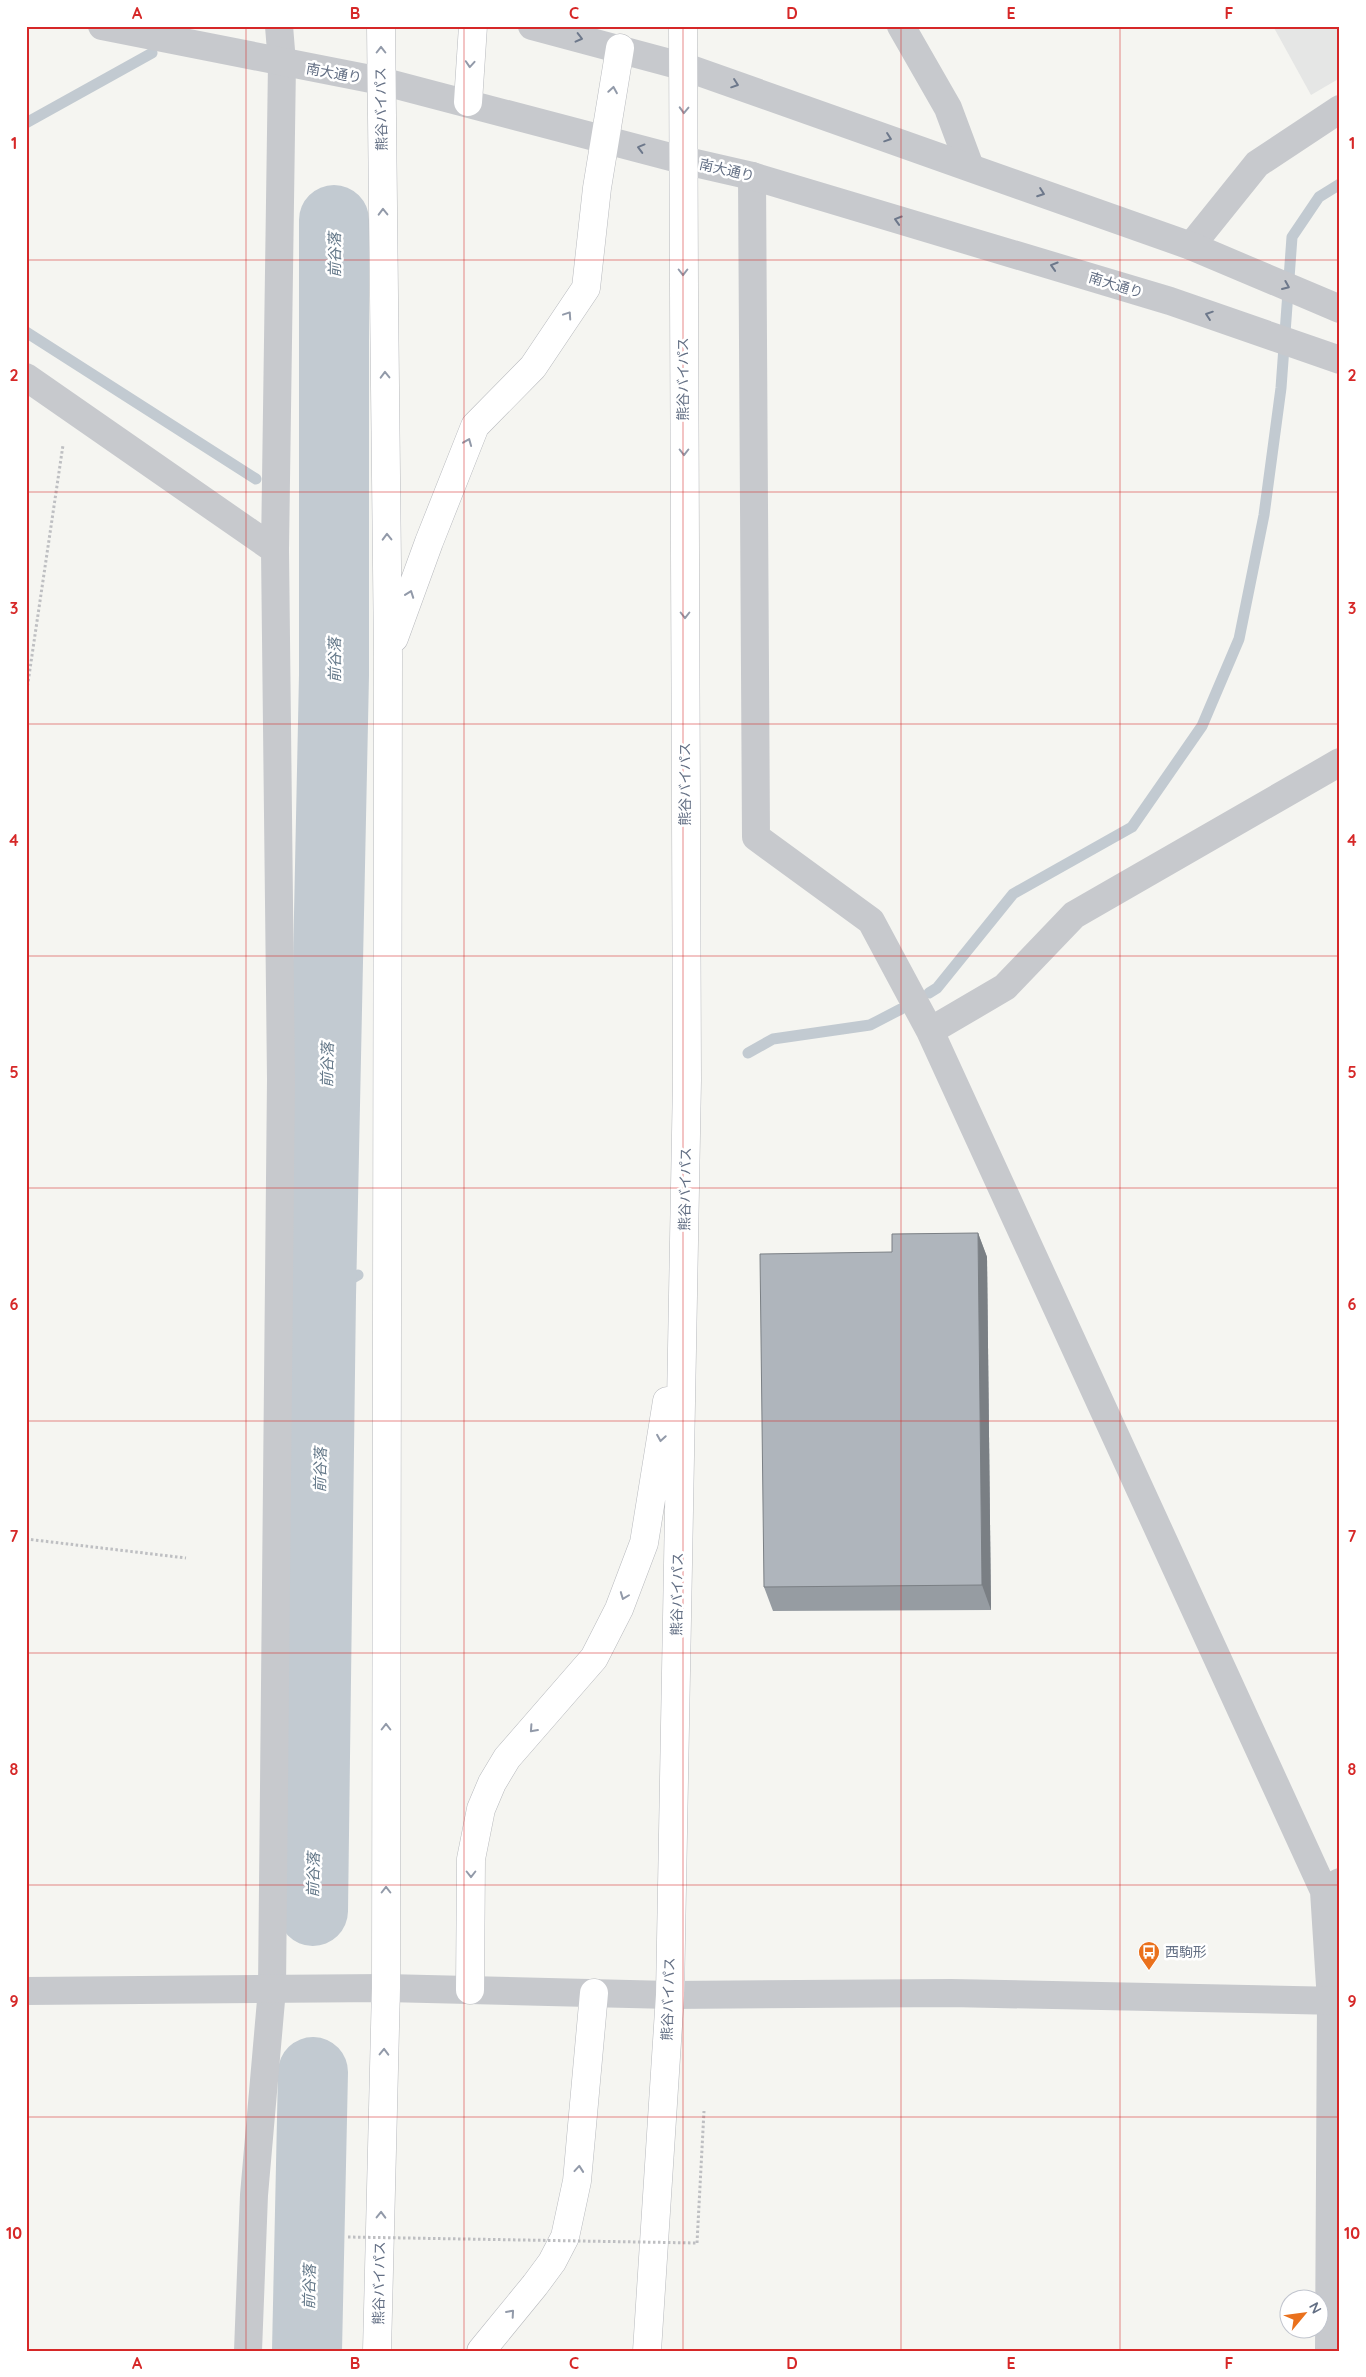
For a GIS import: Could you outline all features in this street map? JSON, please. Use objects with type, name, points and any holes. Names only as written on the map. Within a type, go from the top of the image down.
[{"type":"highway","name":"熊谷バイパス","points":[[377,2351],[386,1988],[388,656],[380,26]]},
{"type":"highway","points":[[468,102],[473,26]]},
{"type":"highway","name":"熊谷バイパス","points":[[647,2351],[670,1995],[687,1060],[682,160],[685,67],[683,26]]},
{"type":"highway","points":[[388,656],[429,542],[474,426],[533,367],[586,288],[605,139],[620,48]]},
{"type":"highway","points":[[470,1990],[471,1860],[481,1809],[492,1783],[507,1758],[594,1658],[619,1609],[644,1543],[682,1304]]},
{"type":"highway","points":[[481,2351],[552,2262],[565,2237],[577,2181],[594,1993]]},
{"type":"street","name":"南大通り","points":[[102,26],[282,64],[381,81],[468,102],[682,160],[752,176],[1170,301],[1340,360]]},
{"type":"street","points":[[248,2351],[254,2195],[272,1989],[282,1079],[275,550],[282,64],[279,26]]},
{"type":"street","points":[[532,26],[620,48],[685,67],[1191,246],[1340,309]]},
{"type":"street","points":[[901,26],[948,108],[970,167]]},
{"type":"street","points":[[1191,246],[1257,164],[1340,108]]},
{"type":"street","points":[[752,176],[756,837],[871,921],[930,1030],[1332,1886],[1335,2001],[1330,2351]]},
{"type":"street","points":[[26,376],[69,408],[275,550]]},
{"type":"street","points":[[930,1030],[1005,987],[1074,915],[1340,762]]},
{"type":"street","points":[[26,1991],[386,1988],[670,1995],[951,1993],[1335,2001]]},
{"type":"path","points":[[26,696],[69,408]]},
{"type":"path","points":[[26,1539],[186,1558]]},
{"type":"path","points":[[348,2237],[697,2243],[704,2111]]},
{"type":"shaded area","points":[[1273,26],[1340,26],[1340,78],[1311,95]]},
{"type":"building","points":[[978,1233],[982,1585],[764,1587],[760,1254],[892,1252],[892,1234]]},
{"type":"waterway","points":[[26,123],[152,53]]},
{"type":"waterway","points":[[929,993],[937,988],[1013,894],[1132,827],[1202,726],[1239,639],[1264,515],[1281,388],[1292,237],[1319,197],[1340,184]]},
{"type":"waterway","name":"前谷落","points":[[313,1911],[321,1296],[334,675],[334,220]]},
{"type":"waterway","points":[[26,332],[256,479]]},
{"type":"waterway","points":[[748,1053],[773,1039],[870,1025],[901,1009]]},
{"type":"waterway","points":[[321,1296],[358,1275]]},
{"type":"waterway","name":"前谷落","points":[[307,2351],[313,2072]]},
{"type":"place","name":"西駒形","points":[[1149,1971]]}]
